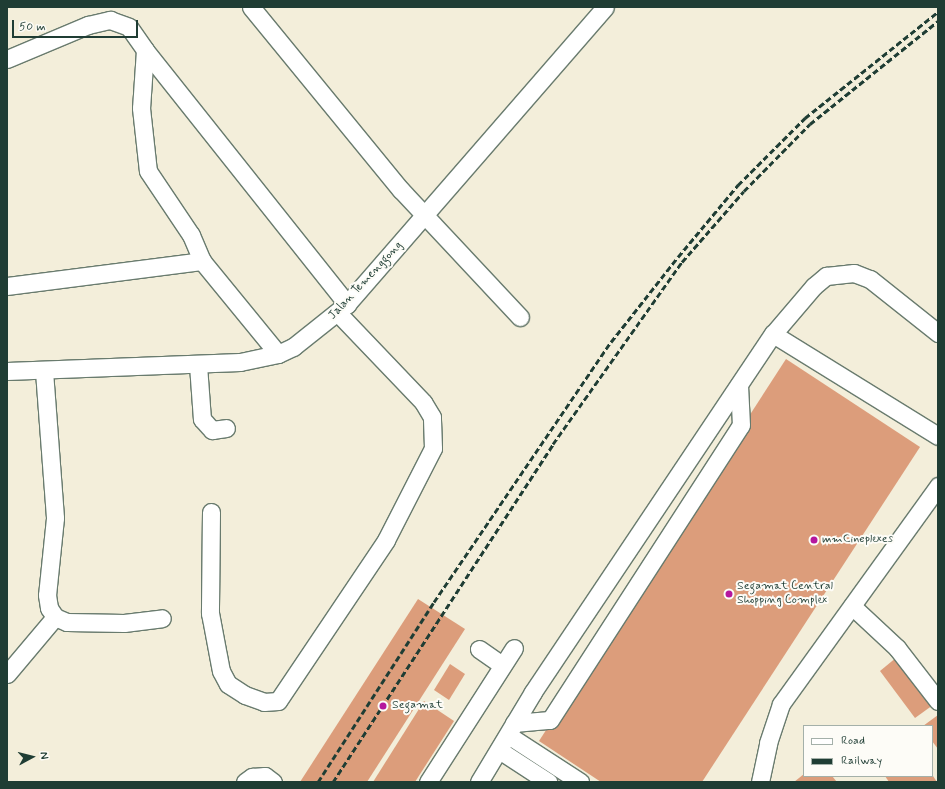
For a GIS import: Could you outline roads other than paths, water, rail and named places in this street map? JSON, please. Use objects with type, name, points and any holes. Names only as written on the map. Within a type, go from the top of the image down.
[{"type":"street","points":[[251,7],[425,216],[520,317]]},
{"type":"street","name":"Jalan Temenggong","points":[[7,371],[198,365],[278,354],[315,332],[342,308],[425,216],[605,7]]},
{"type":"street","points":[[7,59],[110,20],[129,27],[342,308],[423,402],[432,417],[433,448],[386,540],[278,701],[264,702],[245,695],[228,684],[221,671],[210,613],[211,512]]},
{"type":"street","points":[[145,50],[141,108],[148,171],[191,235],[202,261],[278,354]]},
{"type":"street","points":[[7,286],[202,261]]},
{"type":"street","points":[[479,782],[511,729],[773,334],[814,286],[839,272],[870,279],[938,333]]},
{"type":"street","points":[[773,334],[938,436]]},
{"type":"street","points":[[198,365],[202,418],[212,430],[226,428]]},
{"type":"street","points":[[44,371],[55,518],[46,595],[55,617]]},
{"type":"street","points":[[511,729],[550,720],[741,425],[739,385]]},
{"type":"street","points":[[760,782],[768,743],[781,704],[938,486]]},
{"type":"street","points":[[852,606],[897,648],[938,700]]},
{"type":"street","points":[[55,617],[85,624],[162,618]]},
{"type":"street","points":[[7,674],[55,617]]},
{"type":"street","points":[[428,782],[514,648]]},
{"type":"street","points":[[479,649],[502,665]]},
{"type":"street","points":[[511,729],[580,782]]},
{"type":"street","points":[[499,750],[548,782]]},
{"type":"street","points":[[245,782],[252,777],[265,776],[273,782]]},
{"type":"railway","points":[[318,782],[434,602],[611,342],[678,257],[738,185],[805,118],[938,12]]},
{"type":"railway","points":[[333,782],[553,444],[682,262],[744,191],[810,124],[938,21]]},
{"type":"place","name":"mmCineplexes","points":[[814,540]]},
{"type":"place","name":"Segamat Central Shopping Complex","points":[[729,594]]},
{"type":"place","name":"Segamat","points":[[383,706]]}]
